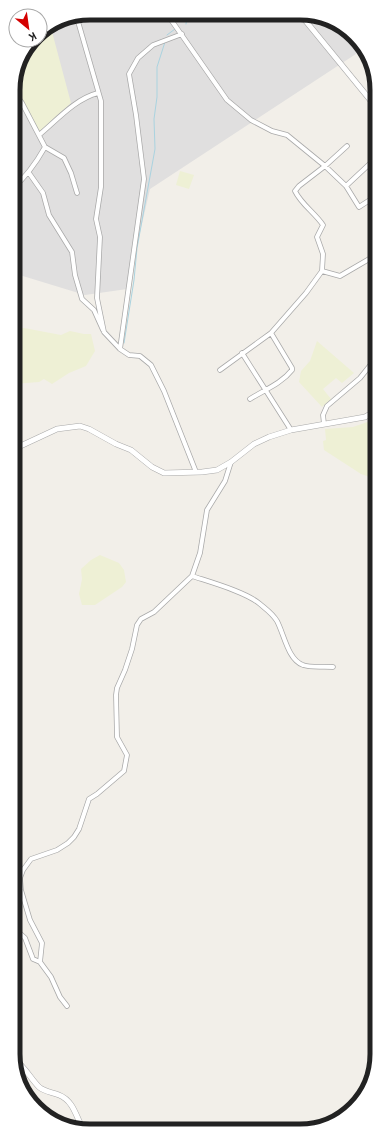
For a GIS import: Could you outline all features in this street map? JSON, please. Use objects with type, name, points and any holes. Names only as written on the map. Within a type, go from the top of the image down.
[{"type":"street","points":[[172,20],[227,100],[251,120],[272,131],[287,135],[326,166],[346,186],[359,207],[370,200]]},
{"type":"street","points":[[305,20],[370,101]]},
{"type":"street","points":[[79,21],[100,101],[101,187],[96,219],[100,237],[97,298],[104,332]]},
{"type":"street","points":[[120,349],[144,179],[129,74],[138,58],[153,45],[182,34]]},
{"type":"street","points":[[39,135],[74,105],[88,96],[98,93]]},
{"type":"street","points":[[20,100],[45,146],[64,158],[71,173],[77,193]]},
{"type":"street","points":[[20,181],[29,173],[37,162],[45,146]]},
{"type":"street","points":[[220,370],[249,347],[271,333],[306,293],[322,271],[323,254],[317,237],[323,226],[295,191],[299,186],[326,166],[347,146]]},
{"type":"street","points":[[346,186],[370,164]]},
{"type":"street","points":[[29,173],[43,193],[49,215],[72,252],[75,275],[82,299],[94,310],[104,332],[120,349],[129,355],[140,356],[151,365],[164,391],[196,472]]},
{"type":"street","points":[[322,271],[340,276],[370,258]]},
{"type":"street","points":[[250,399],[266,391],[292,370],[271,333]]},
{"type":"street","points":[[242,354],[291,430]]},
{"type":"street","points":[[324,424],[323,415],[327,406],[360,378],[370,366]]},
{"type":"street","points":[[20,446],[57,429],[80,426],[131,450],[152,467],[164,473],[196,472],[217,470],[231,462],[254,444],[269,437],[291,430],[365,417],[370,414]]},
{"type":"street","points":[[40,962],[42,943],[30,920],[21,890],[20,878],[23,870],[31,860],[57,850],[68,843],[79,829],[89,799],[124,771],[127,755],[117,737],[116,695],[117,688],[132,649],[137,626],[141,619],[154,612],[192,576],[200,553],[207,510],[225,481],[231,462]]},
{"type":"street","points":[[192,576],[241,594],[258,602],[276,620],[289,651],[297,662],[304,665],[333,667]]},
{"type":"street","points":[[20,933],[25,938],[33,959],[40,962],[51,977],[60,997],[67,1006]]},
{"type":"street","points":[[21,1064],[44,1091],[60,1095],[71,1103],[80,1123]]},
{"type":"shaded area","points":[[90,20],[300,20],[314,21],[335,29],[343,34],[359,52],[150,189],[127,289],[85,295],[20,275],[20,85],[22,72],[33,48],[48,48],[48,34],[55,29],[67,24]]},
{"type":"green space","points":[[52,31],[71,103],[39,132],[20,98],[20,85],[22,72],[33,48],[48,48],[48,34]]},
{"type":"green space","points":[[180,171],[194,175],[189,189],[176,185]]},
{"type":"green space","points":[[20,328],[61,335],[70,331],[91,334],[95,351],[86,366],[69,373],[52,384],[44,379],[39,382],[20,384]]},
{"type":"green space","points":[[317,341],[354,373],[342,383],[336,378],[323,389],[331,399],[322,407],[299,382],[301,371],[310,361]]},
{"type":"green space","points":[[370,421],[370,477],[361,474],[324,450],[323,441],[326,440],[325,429],[353,427]]},
{"type":"green space","points":[[100,555],[119,563],[124,570],[126,582],[122,587],[95,605],[82,605],[79,594],[82,579],[81,569],[91,560]]},
{"type":"waterway","points":[[186,24],[187,20]]},
{"type":"waterway","points":[[167,35],[175,29]]},
{"type":"waterway","points":[[124,343],[134,280],[137,248],[155,149],[154,119],[157,97],[157,67],[165,42]]}]
